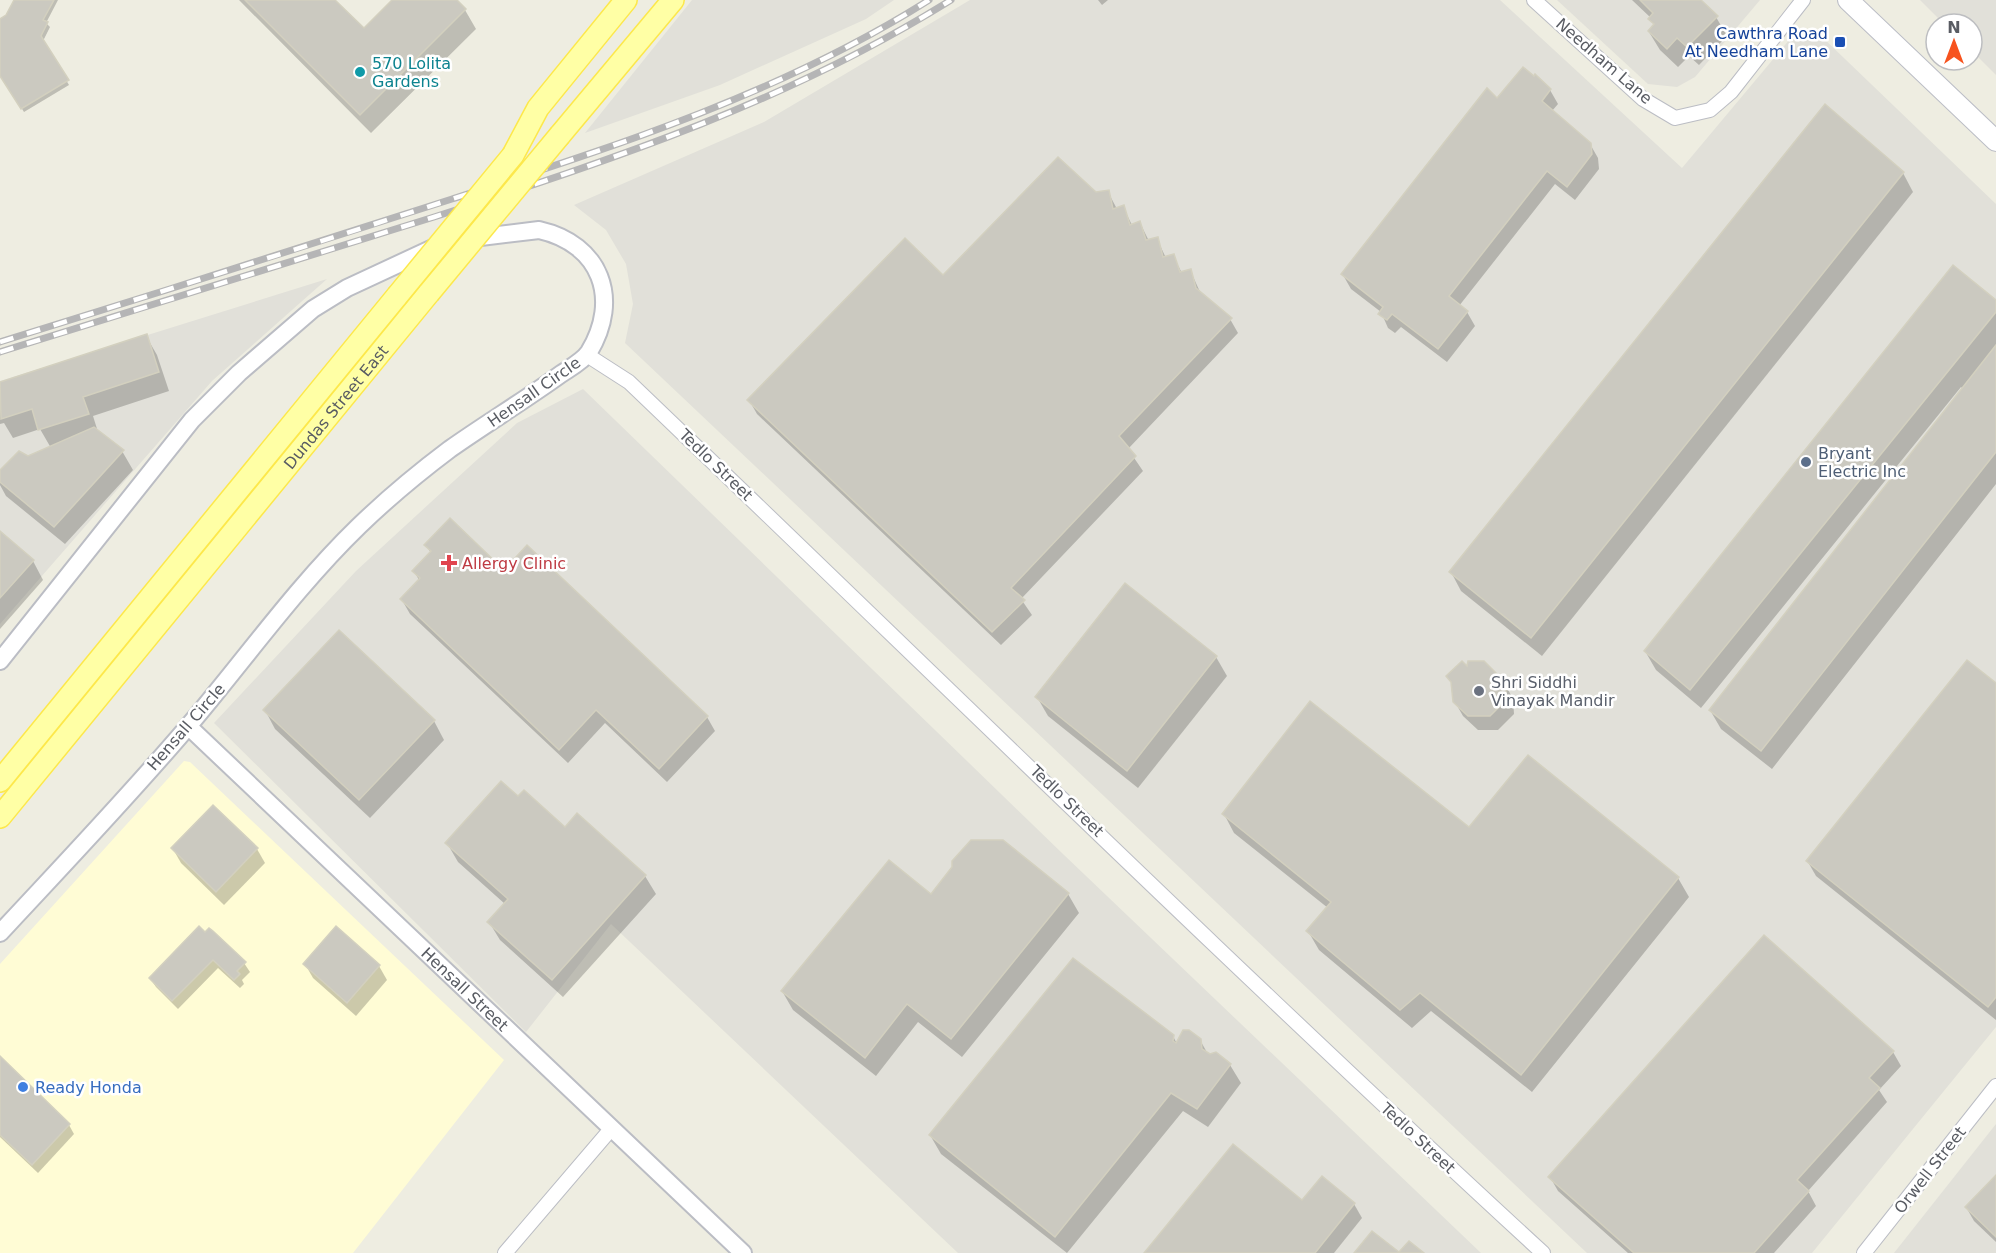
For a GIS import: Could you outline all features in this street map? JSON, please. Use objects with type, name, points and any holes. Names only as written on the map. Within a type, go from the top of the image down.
[{"type":"main road","name":"Dundas Street East","points":[[0,781],[513,155],[538,108],[626,0]]},
{"type":"main road","name":"Dundas Street East","points":[[0,817],[429,293],[673,0]]},
{"type":"main road","points":[[1848,0],[1996,141]]},
{"type":"street","name":"Needham Lane","points":[[1534,0],[1643,99],[1675,118],[1710,110],[1731,92],[1803,0]]},
{"type":"street","name":"Hensall Circle","points":[[0,661],[192,420],[265,350],[313,309],[347,288],[448,241],[525,230],[554,233],[585,252],[601,280],[604,301],[602,322],[587,355],[450,450],[387,500],[357,528],[188,726],[0,933]]},
{"type":"street","name":"Tedlo Street","points":[[587,355],[629,382],[1123,855],[1325,1052],[1543,1253]]},
{"type":"street","name":"Hensall Street","points":[[188,726],[742,1253]]},
{"type":"street","name":"Orwell Street","points":[[1864,1253],[1996,1086]]},
{"type":"street","points":[[505,1253],[611,1129]]},
{"type":"shaded area","points":[[692,0],[894,0],[866,19],[720,85],[585,133]]},
{"type":"shaded area","points":[[970,0],[1500,0],[1682,168],[1790,39],[1820,35],[1996,204],[1996,1027],[1812,1253],[1587,1253],[625,343],[633,304],[626,264],[606,230],[574,205],[764,122]]},
{"type":"shaded area","points":[[1557,0],[1760,0],[1695,77],[1677,87],[1648,84]]},
{"type":"shaded area","points":[[1920,0],[1996,0],[1996,75],[1984,63],[1984,12],[1932,12]]},
{"type":"shaded area","points":[[327,279],[212,381],[0,624],[0,381]]},
{"type":"shaded area","points":[[583,389],[1063,854],[1481,1253],[958,1253],[611,924],[526,1032],[214,723],[356,571],[517,423]]},
{"type":"shaded area","points":[[184,761],[190,762],[504,1060],[353,1253],[0,1253],[0,964]]},
{"type":"shaded area","points":[[1996,1124],[1996,1253],[1894,1253]]},
{"type":"building","points":[[14,0],[54,0],[43,20],[48,22],[41,36],[69,80],[21,109],[0,76],[0,19],[6,15]]},
{"type":"building","name":"570 Lolita Gardens","points":[[245,0],[335,0],[364,28],[392,0],[457,0],[466,9],[360,115]]},
{"type":"building","points":[[1640,0],[1701,0],[1718,16],[1687,47],[1677,38],[1667,49],[1648,31],[1654,24],[1648,19],[1653,13]]},
{"type":"building","points":[[1523,67],[1534,76],[1535,74],[1551,89],[1542,101],[1591,143],[1592,154],[1567,187],[1547,171],[1449,296],[1468,311],[1438,349],[1392,314],[1387,320],[1378,314],[1383,307],[1341,274],[1487,88],[1497,98]]},
{"type":"building","points":[[1825,104],[1904,172],[1531,638],[1449,572]]},
{"type":"building","points":[[1058,157],[1096,192],[1109,190],[1113,209],[1124,205],[1130,225],[1140,221],[1146,240],[1158,237],[1163,257],[1174,254],[1180,272],[1191,269],[1196,288],[1232,318],[1119,436],[1136,456],[1011,588],[1025,600],[992,632],[747,400],[905,238],[943,275]]},
{"type":"building","points":[[1953,265],[1996,300],[1996,312],[1690,690],[1644,651]]},
{"type":"building","points":[[147,334],[159,372],[83,397],[89,414],[38,430],[32,409],[1,419],[0,382]]},
{"type":"building","points":[[1996,345],[1996,452],[1761,751],[1709,710]]},
{"type":"building","points":[[94,427],[124,450],[54,527],[0,482],[0,470],[19,451],[28,456]]},
{"type":"building","points":[[450,518],[504,570],[527,545],[708,716],[659,769],[596,710],[559,750],[400,599],[420,578],[412,571],[431,551],[424,545]]},
{"type":"building","points":[[0,531],[34,560],[0,598]]},
{"type":"building","points":[[1125,583],[1217,656],[1127,771],[1035,697]]},
{"type":"building","points":[[339,630],[435,720],[359,800],[263,710]]},
{"type":"building","points":[[1967,660],[1996,683],[1996,997],[1988,1007],[1806,861]]},
{"type":"building","name":"Shri Siddhi Vinayak Mandir","points":[[1462,661],[1467,666],[1468,661],[1484,661],[1506,683],[1506,700],[1490,716],[1468,716],[1453,702],[1451,682],[1446,676]]},
{"type":"building","points":[[1310,701],[1469,827],[1528,755],[1679,877],[1521,1075],[1420,993],[1400,1010],[1306,931],[1331,902],[1222,814]]},
{"type":"building","points":[[501,781],[518,796],[524,790],[565,827],[577,813],[646,875],[552,980],[487,922],[508,899],[445,843]]},
{"type":"building","points":[[213,805],[258,848],[216,892],[171,848]]},
{"type":"building","points":[[971,840],[1003,840],[1069,893],[951,1039],[907,1004],[865,1058],[781,991],[889,860],[931,894],[952,867],[952,861]]},
{"type":"building","points":[[199,926],[205,932],[209,928],[213,931],[246,962],[237,971],[240,974],[234,980],[213,960],[172,1001],[149,978]]},
{"type":"building","points":[[336,926],[380,965],[347,1003],[303,964]]},
{"type":"building","points":[[1764,935],[1894,1051],[1869,1078],[1880,1088],[1797,1180],[1809,1191],[1754,1253],[1634,1253],[1548,1177]]},
{"type":"building","points":[[1073,958],[1174,1035],[1173,1041],[1176,1043],[1183,1030],[1189,1030],[1201,1039],[1202,1049],[1210,1054],[1216,1052],[1231,1064],[1197,1109],[1171,1093],[1055,1237],[929,1135]]},
{"type":"building","points":[[0,1056],[70,1124],[32,1165],[0,1135]]},
{"type":"building","points":[[1233,1144],[1302,1200],[1322,1176],[1355,1203],[1315,1253],[1144,1253]]},
{"type":"building","points":[[1996,1175],[1996,1237],[1965,1207]]},
{"type":"building","points":[[1372,1231],[1399,1252],[1409,1241],[1424,1253],[1354,1253]]},
{"type":"railway","points":[[0,342],[575,159],[636,137],[757,90],[816,63],[929,0]]},
{"type":"railway","points":[[0,352],[434,217],[568,173],[700,125],[827,68],[890,36],[951,0]]},
{"type":"place","name":"Cawthra Road At Needham Lane","points":[[1840,42]]},
{"type":"place","name":"570 Lolita Gardens","points":[[360,72]]},
{"type":"place","name":"Bryant Electric Inc","points":[[1806,462]]},
{"type":"place","name":"Allergy Clinic","points":[[449,563]]},
{"type":"place","name":"Shri Siddhi Vinayak Mandir","points":[[1479,691]]},
{"type":"place","name":"Ready Honda","points":[[23,1087]]}]
